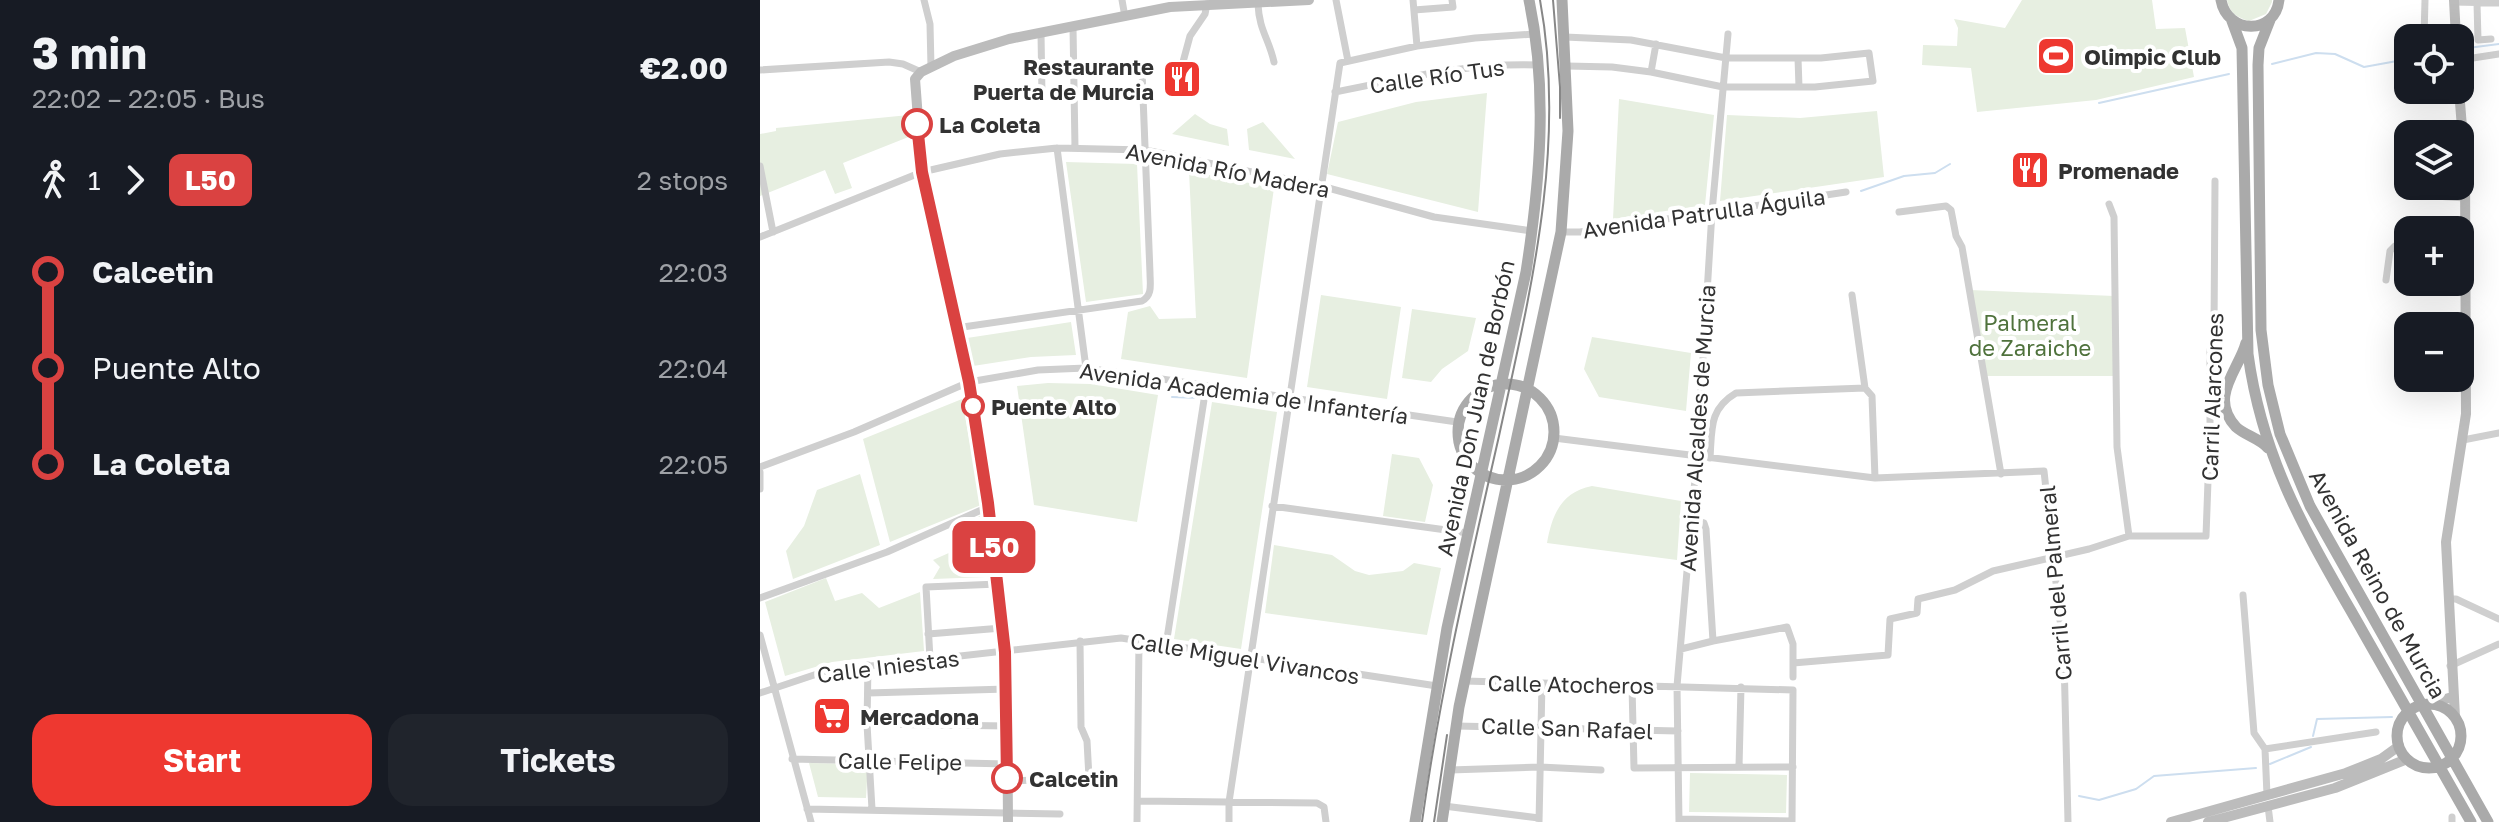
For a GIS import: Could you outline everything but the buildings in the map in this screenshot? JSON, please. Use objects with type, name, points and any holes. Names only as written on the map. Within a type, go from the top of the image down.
[{"type":"main road","name":"Avenida Don Juan de Borbón","points":[[1415,822],[1437,686],[1532,231],[1538,169],[1539,65],[1529,0]]},
{"type":"main road","points":[[1442,822],[1465,681],[1561,232],[1568,131],[1562,0]]},
{"type":"main road","name":"Avenida Reino de Murcia","points":[[2279,0],[2258,59],[2260,291],[2265,367],[2276,418],[2293,471],[2310,506],[2426,704],[2488,822]]},
{"type":"main road","name":"Avenida Reino de Murcia","points":[[2219,2],[2232,21],[2242,48],[2246,338],[2252,384],[2267,443],[2295,510],[2471,822]]},
{"type":"main road","points":[[2232,21],[2251,27],[2270,20]]},
{"type":"main road","points":[[2246,338],[2244,350],[2228,380],[2225,401],[2232,421],[2240,430],[2267,443],[2276,431],[2276,418]]},
{"type":"main road","points":[[1502,383],[1529,389],[1549,409],[1554,423],[1554,438],[1549,453],[1539,467],[1526,476],[1510,480],[1481,474],[1464,458],[1457,441],[1457,422],[1463,408],[1473,395],[1486,387],[1502,383]]},
{"type":"main road","points":[[2426,704],[2448,711],[2455,717],[2461,734],[2452,758],[2439,766],[2426,768],[2407,759],[2399,746],[2398,727],[2408,712],[2426,704]]},
{"type":"street","points":[[1122,0],[1125,17]]},
{"type":"street","points":[[1008,818],[1005,652],[989,507],[969,382],[922,172],[915,79],[926,69],[954,56],[1009,39],[1170,7],[1309,0]]},
{"type":"street","points":[[1336,0],[1348,61]]},
{"type":"street","points":[[1413,0],[1417,46]]},
{"type":"street","points":[[1414,10],[1453,7],[1452,0]]},
{"type":"street","points":[[2424,24],[2425,0]]},
{"type":"street","points":[[2455,24],[2454,1],[2499,3]]},
{"type":"street","points":[[925,2],[930,24],[926,69]]},
{"type":"street","points":[[2477,3],[2478,40],[2491,39]]},
{"type":"street","points":[[1183,62],[1190,36],[1205,14],[1207,4]]},
{"type":"street","points":[[1258,4],[1260,29],[1274,62]]},
{"type":"street","points":[[1073,27],[1075,148]]},
{"type":"street","points":[[1041,33],[1042,96]]},
{"type":"street","points":[[1229,822],[1229,802],[1272,506],[1340,63],[1417,46],[1535,34]]},
{"type":"street","name":"Avenida Alcaldes de Murcia","points":[[1679,821],[1677,686],[1728,34]]},
{"type":"street","points":[[1565,37],[1587,36],[1656,44],[1726,58],[1798,58],[1869,53],[1873,81],[1799,87],[1723,87],[1651,72],[1567,66]]},
{"type":"street","points":[[1651,72],[1656,44]]},
{"type":"street","points":[[2474,59],[2499,54]]},
{"type":"street","points":[[1798,58],[1799,87]]},
{"type":"street","points":[[760,70],[889,62],[926,69]]},
{"type":"street","name":"Calle Río Tus","points":[[1335,92],[1435,73],[1488,66],[1539,65]]},
{"type":"street","points":[[956,328],[1142,301],[1150,294],[1142,71]]},
{"type":"street","points":[[1057,148],[1086,368]]},
{"type":"street","name":"Avenida Río Madera","points":[[760,237],[922,172],[1000,154],[1057,148],[1145,150],[1321,186],[1434,217],[1532,231]]},
{"type":"street","points":[[760,166],[773,232]]},
{"type":"street","name":"Carril Alarcones","points":[[1793,663],[1888,655],[1890,619],[1917,613],[1918,599],[1955,590],[1993,571],[2129,536],[2206,536],[2208,396],[2214,332],[2215,181]]},
{"type":"street","name":"Avenida Patrulla Águila","points":[[1561,232],[1580,232],[1846,192]]},
{"type":"street","points":[[2109,204],[2114,217],[2117,447],[2129,536]]},
{"type":"street","points":[[1554,438],[1875,478],[2001,474],[1962,247],[1956,236],[1951,210],[1946,206],[1899,212]]},
{"type":"street","points":[[2386,280],[2390,251],[2394,247]]},
{"type":"street","points":[[1852,295],[1865,388],[1872,396],[1875,478]]},
{"type":"street","points":[[2455,717],[2446,542],[2466,414],[2465,296]]},
{"type":"street","name":"Avenida Academia de Infantería","points":[[760,470],[969,382],[1038,370],[1086,368],[1457,422]]},
{"type":"street","points":[[1166,645],[1206,387]]},
{"type":"street","points":[[1710,458],[1716,412],[1720,402],[1736,393],[1865,388]]},
{"type":"street","points":[[2463,440],[2499,433]]},
{"type":"street","points":[[760,470],[760,489]]},
{"type":"street","name":"Carril del Palmeral","points":[[2001,474],[2044,471],[2064,657],[2068,822]]},
{"type":"street","points":[[1272,506],[1468,533]]},
{"type":"street","points":[[760,598],[887,552],[989,507]]},
{"type":"street","points":[[1691,520],[1704,523],[1706,529],[1713,641]]},
{"type":"street","points":[[930,659],[926,587],[998,584]]},
{"type":"street","points":[[2243,595],[2254,733],[2265,749],[2270,822]]},
{"type":"street","points":[[2448,599],[2456,599],[2499,619]]},
{"type":"street","points":[[1681,649],[1787,627],[1793,644],[1793,677]]},
{"type":"street","points":[[928,634],[1002,628]]},
{"type":"street","points":[[760,635],[811,822]]},
{"type":"street","name":"Calle Miguel Vivancos","points":[[1005,652],[1121,638],[1437,686]]},
{"type":"street","points":[[1137,822],[1139,640]]},
{"type":"street","points":[[1007,781],[1089,778],[1087,741],[1081,727],[1080,641]]},
{"type":"street","points":[[2450,666],[2499,644]]},
{"type":"street","name":"Calle Iniestas","points":[[760,693],[826,671],[1005,652]]},
{"type":"street","points":[[868,665],[867,724],[872,809]]},
{"type":"street","name":"Calle Atocheros","points":[[1465,681],[1793,690],[1793,767]]},
{"type":"street","points":[[1444,806],[1539,820],[1542,683]]},
{"type":"street","points":[[1632,686],[1634,768],[1678,765],[1793,767],[1792,821],[1679,821]]},
{"type":"street","points":[[1739,767],[1741,687]]},
{"type":"street","points":[[868,693],[1007,689]]},
{"type":"street","points":[[2426,704],[2452,697]]},
{"type":"street","points":[[867,724],[1008,726]]},
{"type":"street","name":"Calle San Rafael","points":[[1456,726],[1678,731]]},
{"type":"street","points":[[2265,749],[2376,732]]},
{"type":"street","points":[[2208,822],[2346,773],[2381,759],[2399,746]]},
{"type":"street","name":"Calle Felipe","points":[[792,759],[1007,764]]},
{"type":"street","points":[[2171,822],[2335,788],[2407,759]]},
{"type":"street","points":[[1450,770],[1540,767],[1601,770]]},
{"type":"street","points":[[1138,801],[1317,803],[1324,807],[1326,822]]},
{"type":"street","points":[[807,809],[872,809],[1008,818],[1060,814]]},
{"type":"street","points":[[1476,822],[1477,810]]},
{"type":"street","points":[[913,811],[913,822]]},
{"type":"green space","name":"Olimpic Club","points":[[2022,0],[2152,0],[2156,29],[2185,28],[2194,77],[2096,100],[1977,112],[1971,68],[1922,65],[1923,45],[1957,46],[1958,28],[1954,19],[2005,28]]},
{"type":"green space","points":[[2227,0],[2272,2],[2266,14],[2249,21],[2234,14]]},
{"type":"green space","points":[[1487,93],[1478,212],[1327,174],[1338,122],[1416,102]]},
{"type":"green space","points":[[1619,99],[1714,115],[1705,205],[1613,219]]},
{"type":"green space","points":[[1877,111],[1884,177],[1720,201],[1727,115],[1800,118]]},
{"type":"green space","points":[[1195,114],[1210,124],[1227,129],[1229,146],[1172,134]]},
{"type":"green space","points":[[909,115],[911,136],[843,163],[852,188],[835,194],[825,170],[760,196],[760,134],[776,131],[776,128]]},
{"type":"green space","points":[[1263,122],[1295,159],[1249,150],[1247,129]]},
{"type":"green space","points":[[1066,162],[1137,164],[1143,294],[1086,302]]},
{"type":"green space","points":[[1189,171],[1274,188],[1247,378],[1121,359],[1128,312],[1150,306],[1159,319],[1196,318]]},
{"type":"green space","name":"Palmeral de Zaraiche","points":[[1970,290],[2114,296],[2116,376],[1984,376]]},
{"type":"green space","points":[[1321,295],[1401,307],[1387,399],[1307,387]]},
{"type":"green space","points":[[1412,309],[1476,318],[1468,351],[1442,369],[1431,382],[1402,378]]},
{"type":"green space","points":[[1071,322],[1076,355],[1031,357],[973,366],[967,338]]},
{"type":"green space","points":[[1592,337],[1691,353],[1686,411],[1599,397],[1584,369]]},
{"type":"green space","points":[[1091,384],[1158,395],[1137,522],[1034,505],[1017,386]]},
{"type":"green space","points":[[962,399],[981,505],[890,542],[863,439]]},
{"type":"green space","points":[[1212,402],[1277,412],[1241,649],[1174,639]]},
{"type":"green space","points":[[1392,454],[1419,458],[1433,485],[1425,522],[1383,516]]},
{"type":"green space","points":[[860,474],[880,545],[793,579],[786,551],[804,526],[817,490]]},
{"type":"green space","points":[[1592,486],[1681,501],[1677,560],[1547,543],[1555,514],[1565,499]]},
{"type":"green space","points":[[980,516],[986,577],[933,579],[940,567],[933,560],[960,548],[952,528]]},
{"type":"green space","points":[[1274,545],[1332,555],[1355,571],[1369,575],[1403,571],[1414,563],[1441,568],[1427,635],[1265,613]]},
{"type":"green space","points":[[826,578],[835,601],[862,593],[879,608],[920,592],[924,651],[832,662],[785,676],[765,602]]},
{"type":"green space","points":[[809,763],[868,764],[866,798],[818,797]]},
{"type":"green space","points":[[1690,773],[1787,775],[1786,813],[1689,812]]},
{"type":"waterway","points":[[2474,47],[2499,44]]},
{"type":"waterway","points":[[2272,64],[2316,53],[2335,54],[2364,67],[2394,62]]},
{"type":"waterway","points":[[2099,103],[2229,74]]},
{"type":"waterway","points":[[1861,191],[1904,176],[1935,173],[1950,164]]},
{"type":"waterway","points":[[1172,397],[1202,398]]},
{"type":"waterway","points":[[2313,736],[2317,719],[2392,717]]},
{"type":"waterway","points":[[2270,764],[2311,747]]},
{"type":"waterway","points":[[2079,796],[2099,800],[2136,789],[2154,776],[2256,768]]},
{"type":"tram line","points":[[1422,822],[1447,676],[1522,328],[1541,220],[1549,110],[1547,55],[1540,0]]},
{"type":"tram line","points":[[1553,0],[1560,118]]},
{"type":"tram line","points":[[1434,822],[1447,735]]},
{"type":"bus line","name":"L50","points":[[917,124],[922,172],[969,382],[988,503],[1005,652],[1007,778]]},
{"type":"place","name":"Olimpic Club","points":[[2056,56]]},
{"type":"place","name":"Restaurante Puerta de Murcia","points":[[1182,79]]},
{"type":"place","name":"La Coleta","points":[[917,124]]},
{"type":"place","name":"Promenade","points":[[2030,170]]},
{"type":"place","name":"Puente Alto","points":[[973,406]]},
{"type":"place","name":"Mercadona","points":[[832,716]]},
{"type":"place","name":"Calcetin","points":[[1007,778]]}]
